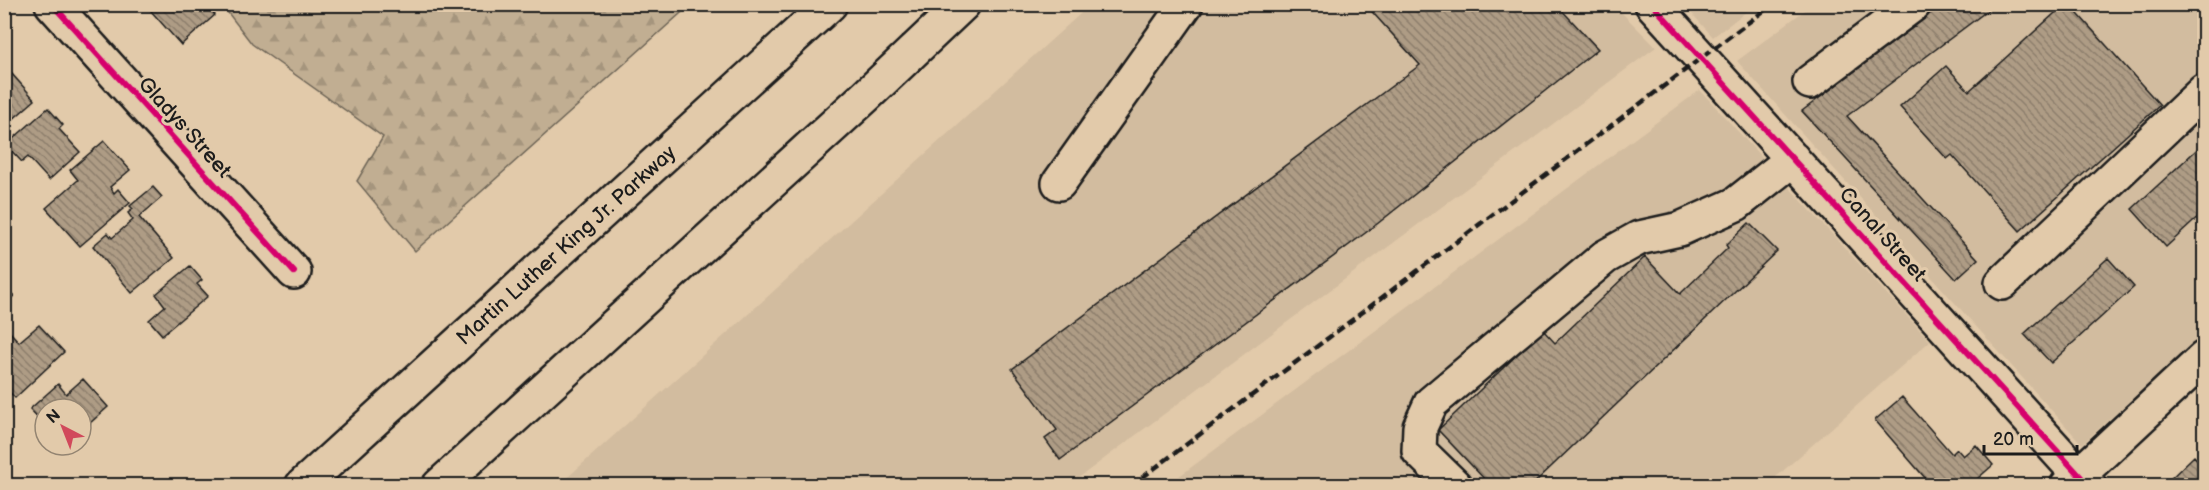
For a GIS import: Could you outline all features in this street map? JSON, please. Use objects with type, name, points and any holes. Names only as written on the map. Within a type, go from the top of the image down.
[{"type":"main road","name":"Gladys Street","points":[[52,4],[294,272]]},
{"type":"main road","name":"Martin Luther King Jr. Parkway","points":[[302,486],[830,4]]},
{"type":"main road","points":[[439,486],[867,95],[963,4]]},
{"type":"main road","points":[[1059,183],[1186,4]]},
{"type":"main road","name":"Canal Street","points":[[1652,4],[1793,159],[2078,482]]},
{"type":"main road","points":[[1810,82],[1914,4]]},
{"type":"main road","points":[[2002,283],[2205,91]]},
{"type":"main road","points":[[1455,486],[1419,451],[1420,426],[1431,403],[1605,257],[1638,238],[1680,229],[1736,204],[1793,159]]},
{"type":"main road","points":[[2078,482],[2205,358]]},
{"type":"shaded area","points":[[1090,5],[1614,5],[1656,47],[1069,485],[558,486]]},
{"type":"shaded area","points":[[1684,5],[1755,5],[1713,37]]},
{"type":"shaded area","points":[[1812,5],[2204,5],[2204,333],[2082,444],[1737,61]]},
{"type":"shaded area","points":[[1700,90],[1930,341],[1767,485],[1166,486]]},
{"type":"green space","points":[[222,5],[690,5],[415,251],[357,181],[383,137],[252,44]]},
{"type":"building","points":[[158,4],[205,4],[215,15],[181,45],[151,11]]},
{"type":"building","points":[[1365,4],[1556,4],[1598,49],[1372,228],[1060,460],[1045,439],[1057,430],[1012,369],[1420,65]]},
{"type":"building","points":[[1943,4],[1996,4],[1847,116],[1978,259],[1956,279],[1802,111]]},
{"type":"building","points":[[2065,4],[2069,4],[2160,105],[2020,231],[1952,155],[1947,159],[1900,107],[1946,66],[1969,91]]},
{"type":"building","points":[[4,65],[35,100],[4,127]]},
{"type":"building","points":[[48,108],[63,125],[59,129],[80,152],[49,180],[28,157],[22,162],[6,145]]},
{"type":"building","points":[[104,141],[130,170],[110,187],[114,193],[118,189],[130,203],[80,246],[46,208],[78,180],[70,170]]},
{"type":"building","points":[[2204,143],[2204,212],[2166,247],[2132,209]]},
{"type":"building","points":[[153,187],[162,197],[139,217],[174,258],[132,293],[93,246],[108,233],[112,238],[133,220],[128,213],[133,209],[130,206]]},
{"type":"building","points":[[1749,223],[1777,251],[1531,486],[1491,486],[1438,430],[1543,330],[1555,343],[1645,257],[1680,294],[1728,248],[1726,245]]},
{"type":"building","points":[[2108,258],[2134,287],[2051,363],[2024,334]]},
{"type":"building","points":[[190,266],[202,280],[197,284],[208,296],[162,335],[149,320],[165,306],[156,294]]},
{"type":"building","points":[[4,285],[14,296],[4,304]]},
{"type":"building","points":[[39,325],[64,352],[15,398],[4,386],[4,335],[9,331],[19,342]]},
{"type":"building","points":[[83,379],[108,407],[93,420],[93,397],[43,397],[58,384],[66,394]]},
{"type":"building","points":[[1902,397],[1952,454],[1957,449],[1963,456],[1976,445],[1993,465],[1969,486],[1932,486],[1875,420]]},
{"type":"building","points":[[2194,456],[2204,467],[2204,486],[2163,486]]},
{"type":"railway","points":[[1131,486],[1773,4]]},
{"type":"cycle path","points":[[52,4],[294,272]]},
{"type":"cycle path","points":[[1652,4],[2089,486]]}]
